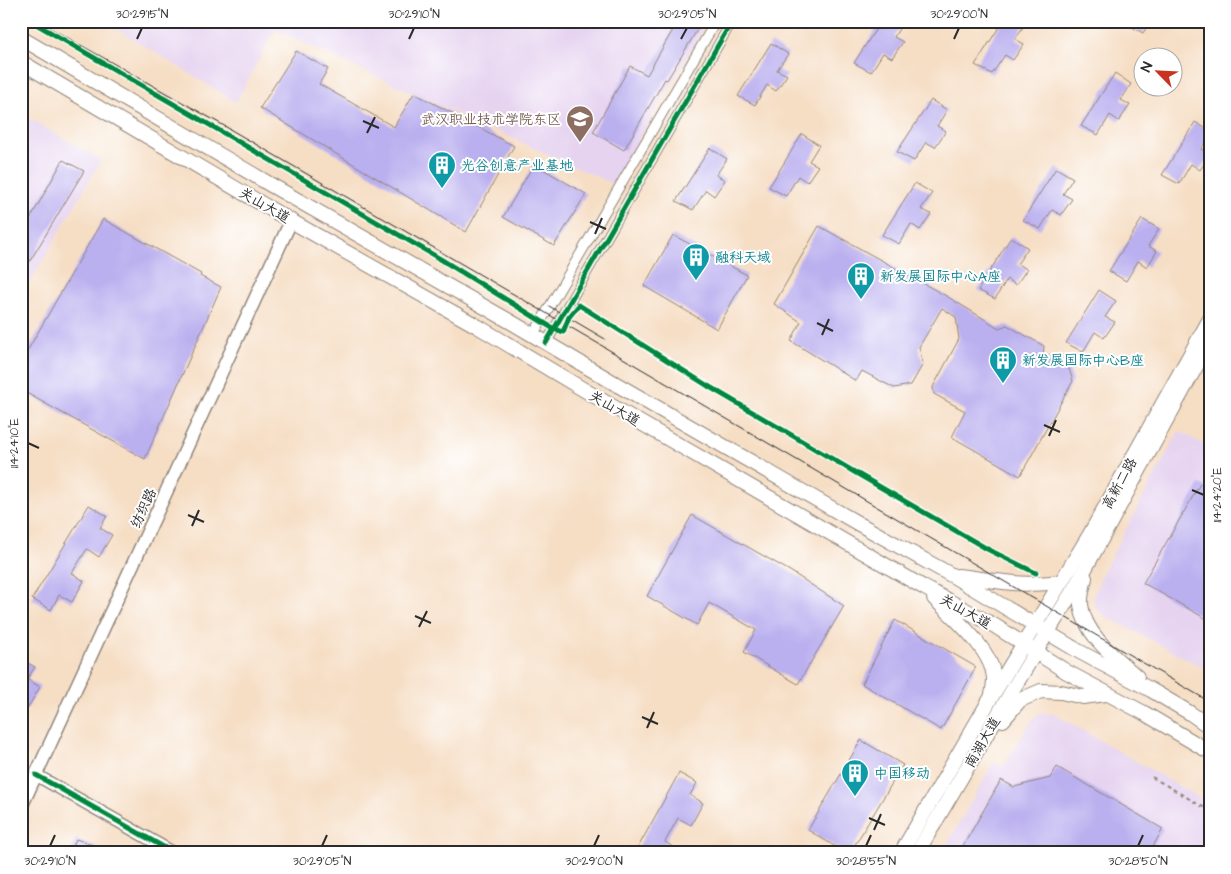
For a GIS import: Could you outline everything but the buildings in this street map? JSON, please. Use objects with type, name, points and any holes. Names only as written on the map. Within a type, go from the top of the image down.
[{"type":"main road","name":"关山大道","points":[[21,38],[859,524],[953,576],[1080,652],[1151,690],[1210,727]]},
{"type":"main road","name":"关山大道","points":[[21,62],[291,221],[477,326],[923,587],[995,626],[1106,694],[1144,713],[1210,752]]},
{"type":"main road","name":"纺织路","points":[[21,807],[291,221]]},
{"type":"main road","name":"高新二路","points":[[1041,629],[1062,581],[1210,318]]},
{"type":"main road","name":"高新二路","points":[[1041,629],[1074,589],[1210,341]]},
{"type":"main road","points":[[1090,557],[1081,594],[1084,619],[1101,644],[1151,690]]},
{"type":"main road","points":[[953,576],[1029,584],[1046,584],[1062,581]]},
{"type":"main road","points":[[923,587],[975,639],[986,657],[994,677],[992,696]]},
{"type":"main road","name":"南湖大道","points":[[917,853],[962,777],[1041,629]]},
{"type":"main road","name":"南湖大道","points":[[901,853],[992,696],[1030,648]]},
{"type":"main road","points":[[962,777],[1011,709],[1028,695],[1041,690],[1083,697],[1106,694]]},
{"type":"street","points":[[533,335],[716,21]]},
{"type":"street","points":[[546,343],[732,21]]},
{"type":"street","points":[[36,775],[174,853]]},
{"type":"path","points":[[1152,778],[1210,811]]},
{"type":"shaded area","name":"武汉职业技术学院东区","points":[[104,21],[708,21],[613,184],[275,30],[236,102]]},
{"type":"shaded area","points":[[21,114],[101,160],[21,298]]},
{"type":"shaded area","points":[[1179,431],[1210,448],[1210,671],[1107,617],[1096,609],[1094,604],[1094,595],[1102,574]]},
{"type":"shaded area","points":[[1041,713],[1054,714],[1210,804],[1210,853],[942,853],[994,762],[1003,767],[1030,723]]},
{"type":"tram line","points":[[38,21],[221,124],[1210,702]]},
{"type":"tram line","points":[[549,306],[605,339]]},
{"type":"cycle path","points":[[31,21],[442,260],[554,329],[563,332],[569,317],[579,305],[708,386],[856,473],[989,550],[1036,573]]},
{"type":"cycle path","points":[[546,343],[732,21]]},
{"type":"cycle path","points":[[36,775],[174,853]]},
{"type":"place","name":"武汉职业技术学院东区","points":[[580,143]]},
{"type":"place","name":"光谷创意产业基地","points":[[442,189]]},
{"type":"place","name":"融科天域","points":[[696,281]]},
{"type":"place","name":"新发展国际中心A座","points":[[861,300]]},
{"type":"place","name":"新发展国际中心B座","points":[[1003,384]]},
{"type":"place","name":"中国移动","points":[[855,797]]}]
